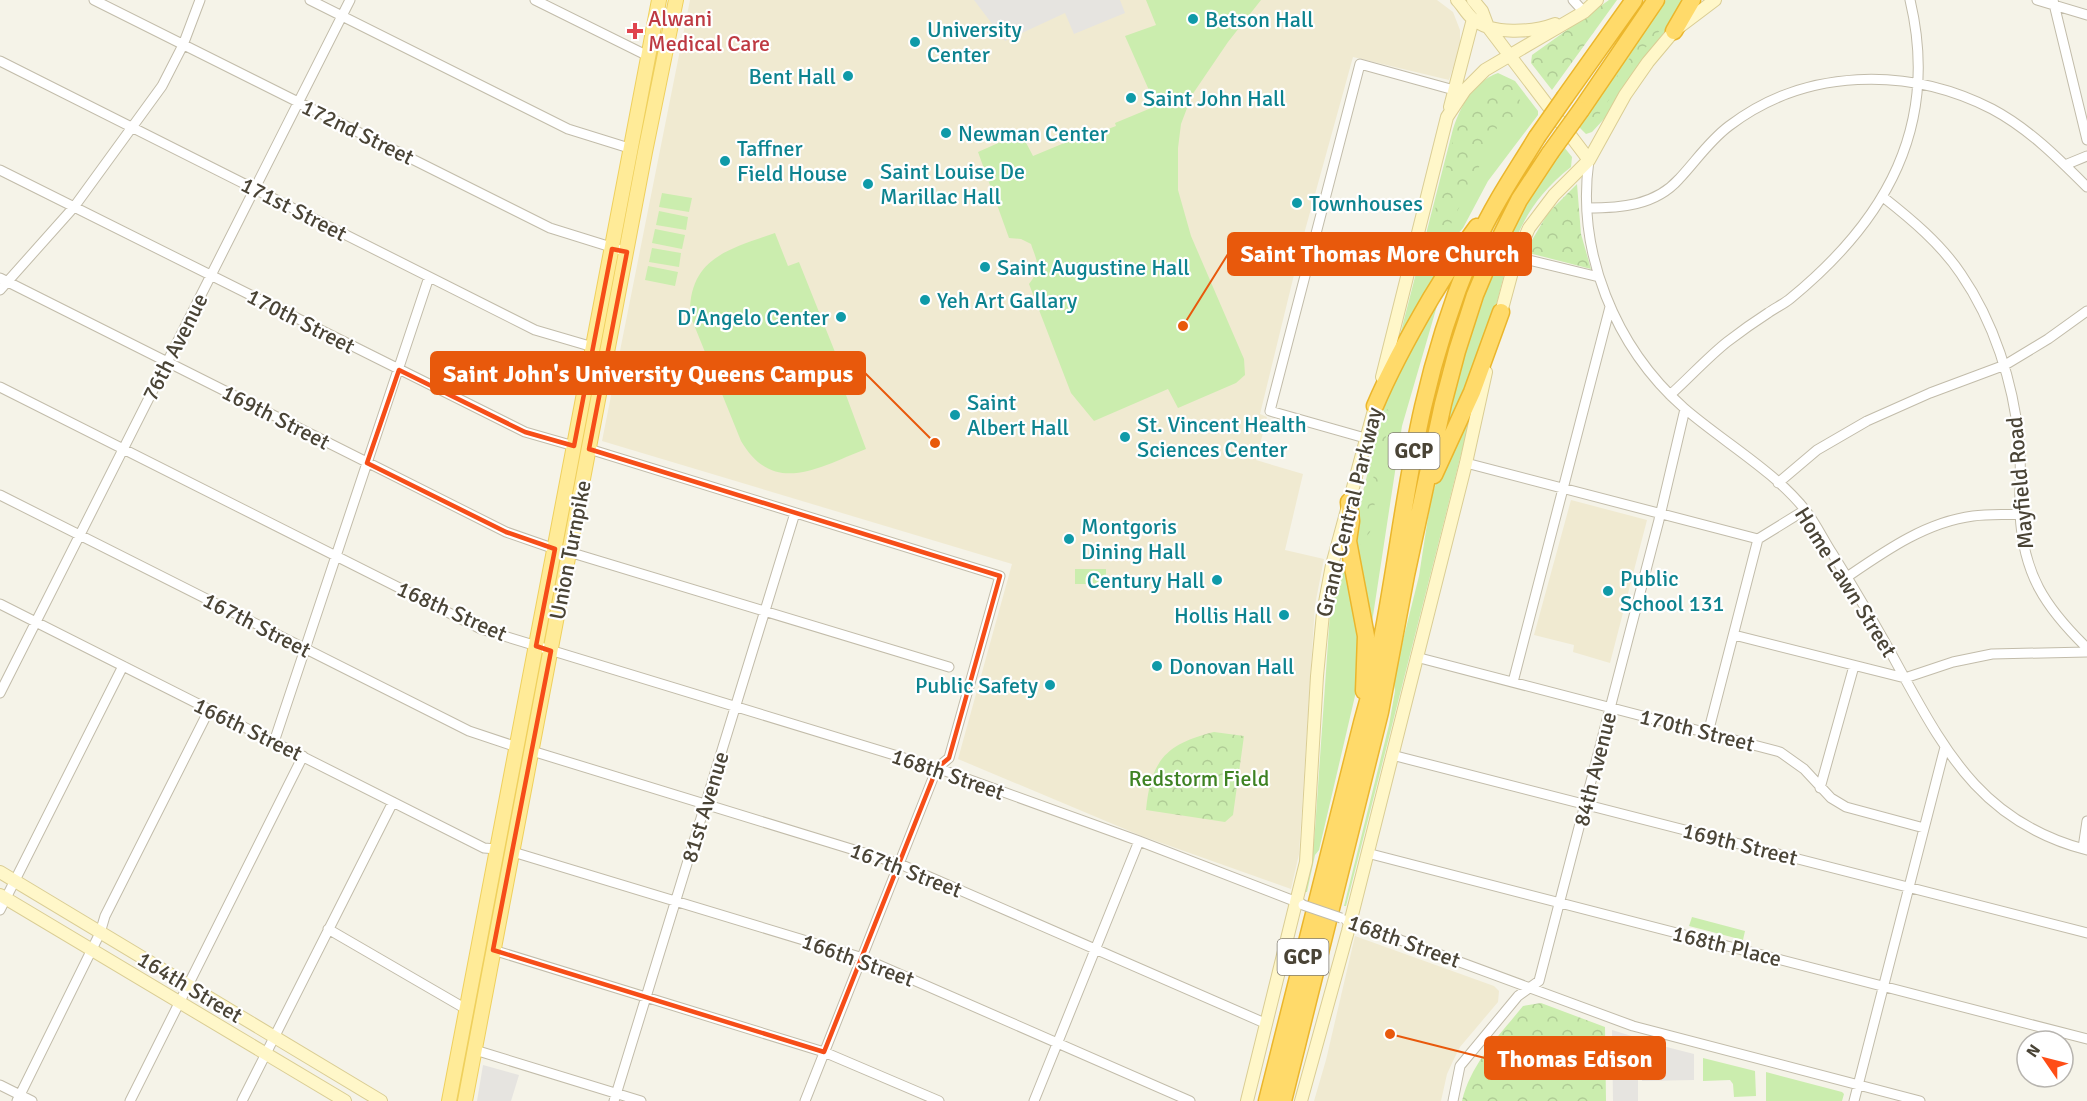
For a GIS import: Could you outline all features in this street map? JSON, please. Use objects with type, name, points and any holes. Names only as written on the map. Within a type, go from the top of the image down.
[{"type":"highway","name":"GCP","points":[[1267,1101],[1362,723],[1376,676],[1411,469],[1426,395],[1466,269],[1479,238],[1504,191],[1537,137],[1634,0]]},
{"type":"highway","name":"GCP","points":[[1283,1101],[1372,746],[1443,404],[1475,295],[1519,200],[1656,0]]},
{"type":"highway","points":[[1674,31],[1692,0]]},
{"type":"highway","points":[[1375,406],[1389,371],[1462,246],[1504,191]]},
{"type":"highway","points":[[1422,507],[1472,392],[1501,312]]},
{"type":"highway","points":[[1349,502],[1351,520],[1348,541],[1365,636],[1362,723]]},
{"type":"main road","name":"Union Turnpike","points":[[449,1101],[612,249],[629,147],[659,0]]},
{"type":"main road","name":"Union Turnpike","points":[[465,1101],[645,152],[676,0]]},
{"type":"main road","points":[[1457,0],[1473,19],[1488,27],[1516,31],[1544,28],[1584,12]]},
{"type":"main road","points":[[1473,0],[1482,11],[1488,27],[1589,160]]},
{"type":"main road","name":"Grand Central Parkway","points":[[1247,1101],[1299,903],[1306,862],[1317,676],[1323,613],[1332,565],[1375,406],[1447,117],[1465,90],[1485,70],[1584,12],[1597,0]]},
{"type":"main road","points":[[1301,1101],[1345,920],[1367,853],[1392,755],[1516,257],[1535,220],[1554,195],[1589,160],[1625,94],[1648,62],[1674,31],[1715,0]]},
{"type":"main road","points":[[1447,117],[1473,19]]},
{"type":"main road","name":"164th Street","points":[[0,872],[381,1101]]},
{"type":"main road","name":"164th Street","points":[[3,897],[345,1101]]},
{"type":"street","name":"172nd Street","points":[[94,0],[550,228],[627,252]]},
{"type":"street","points":[[0,290],[4,280],[74,207],[162,86],[183,45],[200,0]]},
{"type":"street","points":[[310,0],[568,129],[629,147]]},
{"type":"street","name":"76th Avenue","points":[[0,693],[350,0]]},
{"type":"street","points":[[535,0],[648,56]]},
{"type":"street","points":[[1573,0],[1584,12]]},
{"type":"street","points":[[1670,395],[1725,343],[1788,301],[1822,270],[1851,241],[1883,197],[1896,172],[1907,142],[1920,84],[1916,24],[1910,0]]},
{"type":"street","points":[[2037,0],[2054,2],[2087,15]]},
{"type":"street","points":[[2054,2],[2087,140]]},
{"type":"street","name":"171st Street","points":[[0,61],[535,330],[593,347]]},
{"type":"street","points":[[1365,438],[1270,411],[1360,64],[1454,90]]},
{"type":"street","points":[[1587,208],[1624,207],[1660,195],[1679,179],[1694,160],[1728,127],[1759,106],[1783,95],[1824,83],[1879,78],[1920,84],[1955,94],[1992,110],[2032,135],[2087,187]]},
{"type":"street","points":[[2066,165],[2087,156]]},
{"type":"street","name":"Home Lawn Street","points":[[1589,160],[1587,208],[1591,242],[1599,277],[1610,307],[1638,355],[1670,395],[1685,409],[1778,483],[1805,510],[1847,577],[1945,747],[1973,784],[2009,815],[2040,834],[2085,849]]},
{"type":"street","name":"170th Street","points":[[0,170],[525,432],[574,446]]},
{"type":"street","name":"Mayfield Road","points":[[1883,197],[1909,218],[1946,255],[1961,274],[1990,326],[2005,365],[2019,440],[2020,514],[2024,550],[2036,586],[2059,619],[2087,650]]},
{"type":"street","points":[[1315,236],[1411,264]]},
{"type":"street","points":[[1516,257],[1599,277]]},
{"type":"street","points":[[274,742],[429,277]]},
{"type":"street","name":"169th Street","points":[[4,280],[506,532],[555,549]]},
{"type":"street","points":[[1513,682],[1610,307]]},
{"type":"street","points":[[1778,483],[1817,450],[1867,421],[1930,393],[2005,365],[2048,339],[2087,311]]},
{"type":"street","name":"168th Street","points":[[0,387],[481,629],[937,768],[1633,1026],[1920,1101]]},
{"type":"street","name":"84th Avenue","points":[[1453,1101],[1460,1066],[1518,996],[1539,981],[1611,708],[1685,409]]},
{"type":"street","points":[[589,449],[1000,576],[949,758],[937,768],[805,1101]]},
{"type":"street","points":[[1466,463],[1758,539]]},
{"type":"street","name":"167th Street","points":[[0,495],[469,732],[517,747]]},
{"type":"street","points":[[1708,733],[1758,539],[1805,510]]},
{"type":"street","name":"81st Avenue","points":[[615,1097],[795,513]]},
{"type":"street","points":[[1847,577],[1892,548],[1928,529],[1972,516],[2020,514]]},
{"type":"street","points":[[569,552],[949,668]]},
{"type":"street","name":"166th Street","points":[[0,604],[484,848],[497,849]]},
{"type":"street","points":[[1734,635],[1905,678],[1953,662],[1992,654],[2087,650]]},
{"type":"street","name":"170th Street","points":[[1416,657],[1779,752],[1804,770],[1820,788],[1846,807],[1924,828]]},
{"type":"street","points":[[0,910],[3,897],[15,880],[123,666]]},
{"type":"street","points":[[1820,788],[1854,666]]},
{"type":"street","points":[[18,1098],[92,950],[105,916],[209,710]]},
{"type":"street","points":[[1854,1101],[1945,747]]},
{"type":"street","name":"167th Street","points":[[532,751],[900,864],[1267,1024]]},
{"type":"street","name":"169th Street","points":[[1392,755],[2087,933]]},
{"type":"street","points":[[130,1101],[303,756]]},
{"type":"street","points":[[242,1101],[393,802]]},
{"type":"street","points":[[2085,849],[2087,821]]},
{"type":"street","points":[[1034,1101],[1139,841]]},
{"type":"street","name":"166th Street","points":[[513,852],[863,958],[1190,1101]]},
{"type":"street","name":"168th Place","points":[[1367,853],[2087,1039]]},
{"type":"street","points":[[328,929],[466,1009]]},
{"type":"street","points":[[494,950],[824,1052],[939,1101]]},
{"type":"street","points":[[475,1050],[615,1097],[641,1101]]},
{"type":"street","points":[[0,1085],[18,1098],[32,1101]]},
{"type":"highlighted area","points":[[612,249],[627,252],[589,449],[1000,576],[949,758],[937,768],[824,1052],[493,950],[551,651],[536,646],[555,549],[506,532],[367,463],[399,370],[525,432],[574,446]]},
{"type":"shaded area","points":[[690,0],[1437,0],[1453,12],[1460,30],[1460,46],[1449,80],[1353,57],[1304,234],[1260,414],[1267,417],[1256,460],[1303,474],[1285,550],[1324,559],[1315,605],[1299,854],[1291,889],[1139,835],[958,759],[1012,564],[602,441]]},
{"type":"shaded area","points":[[974,0],[1120,0],[1125,13],[1074,34],[1065,13],[1005,41]]},
{"type":"shaded area","points":[[1571,500],[1647,520],[1610,663],[1573,652],[1574,645],[1534,635]]},
{"type":"shaded area","points":[[1355,936],[1494,986],[1499,991],[1498,1002],[1460,1047],[1447,1074],[1441,1101],[1314,1101]]},
{"type":"shaded area","points":[[1612,1030],[1638,1038],[1638,1101],[1613,1101]]},
{"type":"shaded area","points":[[1647,1042],[1694,1054],[1694,1080],[1642,1081],[1642,1067],[1647,1066]]},
{"type":"shaded area","points":[[483,1065],[519,1075],[511,1101],[477,1101]]},
{"type":"green space","points":[[1146,0],[1261,0],[1228,42],[1192,95],[1181,124],[1178,148],[1178,190],[1191,236],[1244,359],[1245,375],[1236,383],[1178,408],[1168,389],[1094,421],[1071,393],[1029,284],[1037,269],[1031,244],[1021,239],[1009,238],[978,152],[1021,133],[1033,156],[1086,134],[1087,137],[1116,126],[1115,123],[1156,106],[1125,36],[1156,25]]},
{"type":"green space","points":[[1609,0],[1617,0],[1552,90],[1531,63],[1532,55]]},
{"type":"green space","points":[[1666,0],[1689,0],[1634,72],[1606,120],[1604,119],[1592,132],[1586,134],[1579,127]]},
{"type":"green space","points":[[1671,0],[1677,0],[1662,28],[1628,69],[1592,124],[1583,124]]},
{"type":"green space","points":[[1498,73],[1515,81],[1538,111],[1538,115],[1488,181],[1463,228],[1456,236],[1462,240],[1396,351],[1456,120],[1464,103],[1475,88]]},
{"type":"green space","points":[[1499,79],[1516,86],[1521,105],[1515,123],[1497,128],[1485,147],[1479,167],[1449,228],[1439,245],[1420,268],[1458,121],[1476,97]]},
{"type":"green space","points":[[1564,147],[1572,157],[1571,167],[1551,185],[1524,222],[1507,263],[1489,333],[1480,358],[1447,435],[1443,434],[1463,346],[1515,214]]},
{"type":"green space","points":[[1577,184],[1581,234],[1591,269],[1525,252],[1548,213]]},
{"type":"green space","points":[[662,193],[692,198],[689,212],[659,207]]},
{"type":"green space","points":[[659,211],[688,217],[686,230],[656,225]]},
{"type":"green space","points":[[655,229],[685,235],[682,249],[652,243]]},
{"type":"green space","points":[[775,233],[788,266],[799,262],[851,392],[846,395],[866,449],[798,473],[783,473],[768,468],[754,458],[741,441],[690,315],[691,296],[696,280],[704,268],[728,251]]},
{"type":"green space","points":[[652,248],[681,253],[679,267],[649,262]]},
{"type":"green space","points":[[648,266],[678,272],[675,286],[645,280]]},
{"type":"green space","points":[[1439,299],[1402,426],[1369,642],[1355,564],[1356,519],[1392,377]]},
{"type":"green space","points":[[1480,380],[1346,906],[1344,906],[1389,725],[1397,664],[1419,576],[1431,498],[1441,469]]},
{"type":"green space","points":[[1387,409],[1390,412],[1370,532],[1360,545]]},
{"type":"green space","points":[[1342,568],[1348,571],[1361,626],[1362,666],[1319,850],[1315,855],[1307,892],[1305,892],[1312,861],[1315,830],[1331,599]]},
{"type":"green space","points":[[1075,569],[1106,569],[1106,584],[1075,584]]},
{"type":"green space","name":"Redstorm Field","points":[[1214,732],[1244,736],[1233,815],[1225,822],[1146,810],[1152,778],[1164,757],[1184,742]]},
{"type":"green space","points":[[1692,917],[1745,931],[1743,940],[1689,926]]},
{"type":"green space","points":[[1541,1003],[1605,1027],[1606,1101],[1462,1101],[1472,1074],[1496,1039],[1523,1006]]},
{"type":"green space","points":[[1703,1058],[1755,1071],[1756,1096],[1734,1097],[1733,1084],[1730,1080],[1703,1081]]},
{"type":"green space","points":[[1766,1072],[1842,1092],[1844,1094],[1842,1101],[1766,1101]]},
{"type":"place","name":"Betson Hall","points":[[1193,19]]},
{"type":"place","name":"Alwani Medical Care","points":[[635,31]]},
{"type":"place","name":"University Center","points":[[915,42]]},
{"type":"place","name":"Bent Hall","points":[[848,76]]},
{"type":"place","name":"Saint John Hall","points":[[1131,98]]},
{"type":"place","name":"Newman Center","points":[[946,133]]},
{"type":"place","name":"Taffner Field House","points":[[725,161]]},
{"type":"place","name":"Saint Louise De Marillac Hall","points":[[868,184]]},
{"type":"place","name":"Townhouses","points":[[1297,203]]},
{"type":"place","name":"Saint Augustine Hall","points":[[985,267]]},
{"type":"place","name":"Yeh Art Gallary","points":[[925,300]]},
{"type":"place","name":"D'Angelo Center","points":[[841,317]]},
{"type":"place","name":"Saint Thomas More Church","points":[[1183,326]]},
{"type":"place","name":"Saint Albert Hall","points":[[955,415]]},
{"type":"place","name":"St. Vincent Health Sciences Center","points":[[1125,437]]},
{"type":"place","name":"Saint John's University Queens Campus","points":[[935,443]]},
{"type":"place","name":"Montgoris Dining Hall","points":[[1069,539]]},
{"type":"place","name":"Century Hall","points":[[1217,580]]},
{"type":"place","name":"Public School 131","points":[[1608,591]]},
{"type":"place","name":"Hollis Hall","points":[[1284,615]]},
{"type":"place","name":"Donovan Hall","points":[[1157,666]]},
{"type":"place","name":"Public Safety","points":[[1050,685]]},
{"type":"place","name":"Thomas Edison","points":[[1390,1034]]}]
